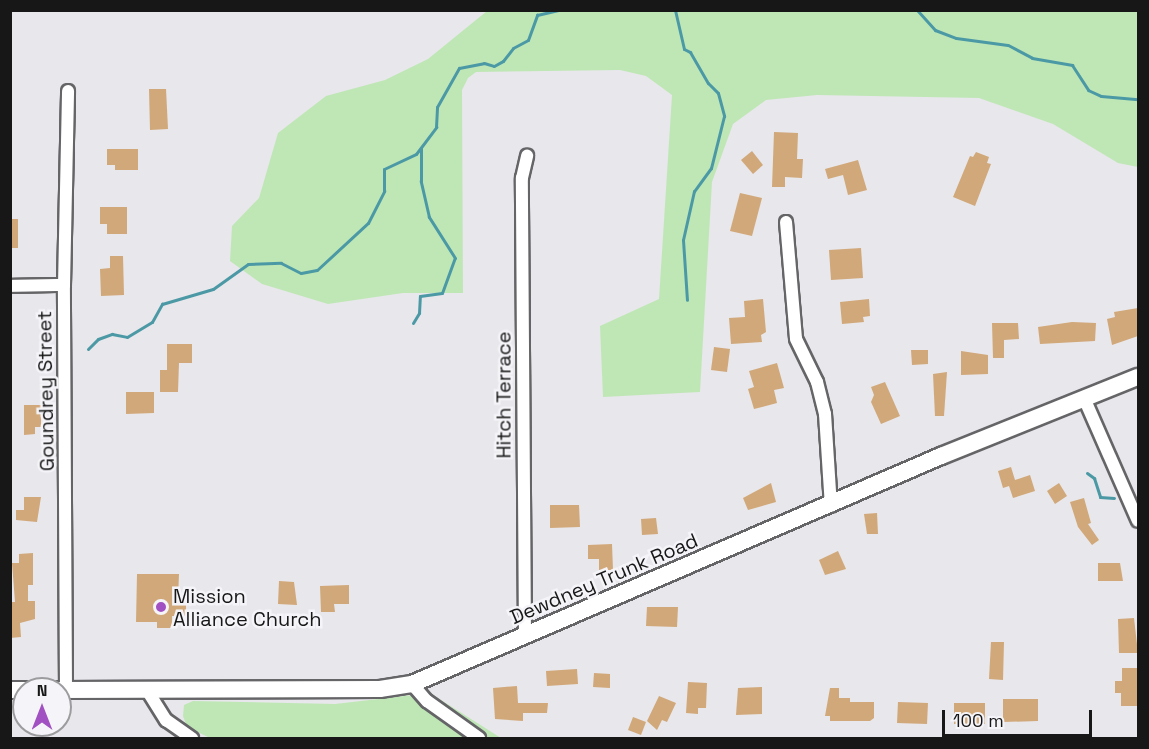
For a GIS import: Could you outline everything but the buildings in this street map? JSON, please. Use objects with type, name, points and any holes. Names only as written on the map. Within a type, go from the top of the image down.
[{"type":"main road","name":"Dewdney Trunk Road","points":[[72,690],[380,689],[412,684],[525,634],[1138,377]]},
{"type":"street","name":"Goundrey Street","points":[[63,677],[64,285],[68,91]]},
{"type":"street","name":"Hitch Terrace","points":[[525,634],[522,178],[527,156]]},
{"type":"street","points":[[786,222],[796,339],[817,382],[825,414],[831,506]]},
{"type":"street","points":[[10,286],[64,285]]},
{"type":"street","points":[[1084,398],[1138,521]]},
{"type":"street","points":[[412,684],[427,701],[479,738]]},
{"type":"street","points":[[147,690],[166,720],[192,738]]},
{"type":"green space","points":[[487,11],[1138,11],[1138,167],[1118,163],[1053,124],[979,98],[817,95],[766,100],[733,124],[712,182],[700,392],[603,397],[600,326],[659,299],[672,95],[646,76],[620,70],[476,72],[468,78],[462,90],[463,293],[403,293],[328,304],[262,284],[230,261],[232,226],[259,198],[278,133],[326,96],[385,80],[428,59]]},
{"type":"green space","points":[[430,693],[501,738],[210,738],[187,727],[183,716],[184,705],[193,701],[335,704]]},
{"type":"waterway","points":[[88,349],[98,339],[112,334],[127,337],[152,322],[162,304],[213,289],[248,264],[281,263],[301,273],[317,270],[368,223],[384,191],[384,169],[416,154],[436,127],[437,107],[459,68],[484,63],[494,66],[503,61],[513,48],[528,40],[537,15],[559,10]]},
{"type":"waterway","points":[[675,10],[684,49],[690,52],[708,83],[718,93],[724,116],[711,168],[694,191],[683,240],[687,300]]},
{"type":"waterway","points":[[917,10],[935,30],[956,38],[1008,45],[1032,58],[1072,65],[1088,90],[1101,96],[1138,99]]},
{"type":"waterway","points":[[413,323],[419,313],[420,296],[442,293],[455,258],[429,217],[421,181],[421,148]]},
{"type":"waterway","points":[[1087,473],[1094,478],[1100,497],[1114,498]]},
{"type":"place","name":"Mission Alliance Church","points":[[161,607]]}]
